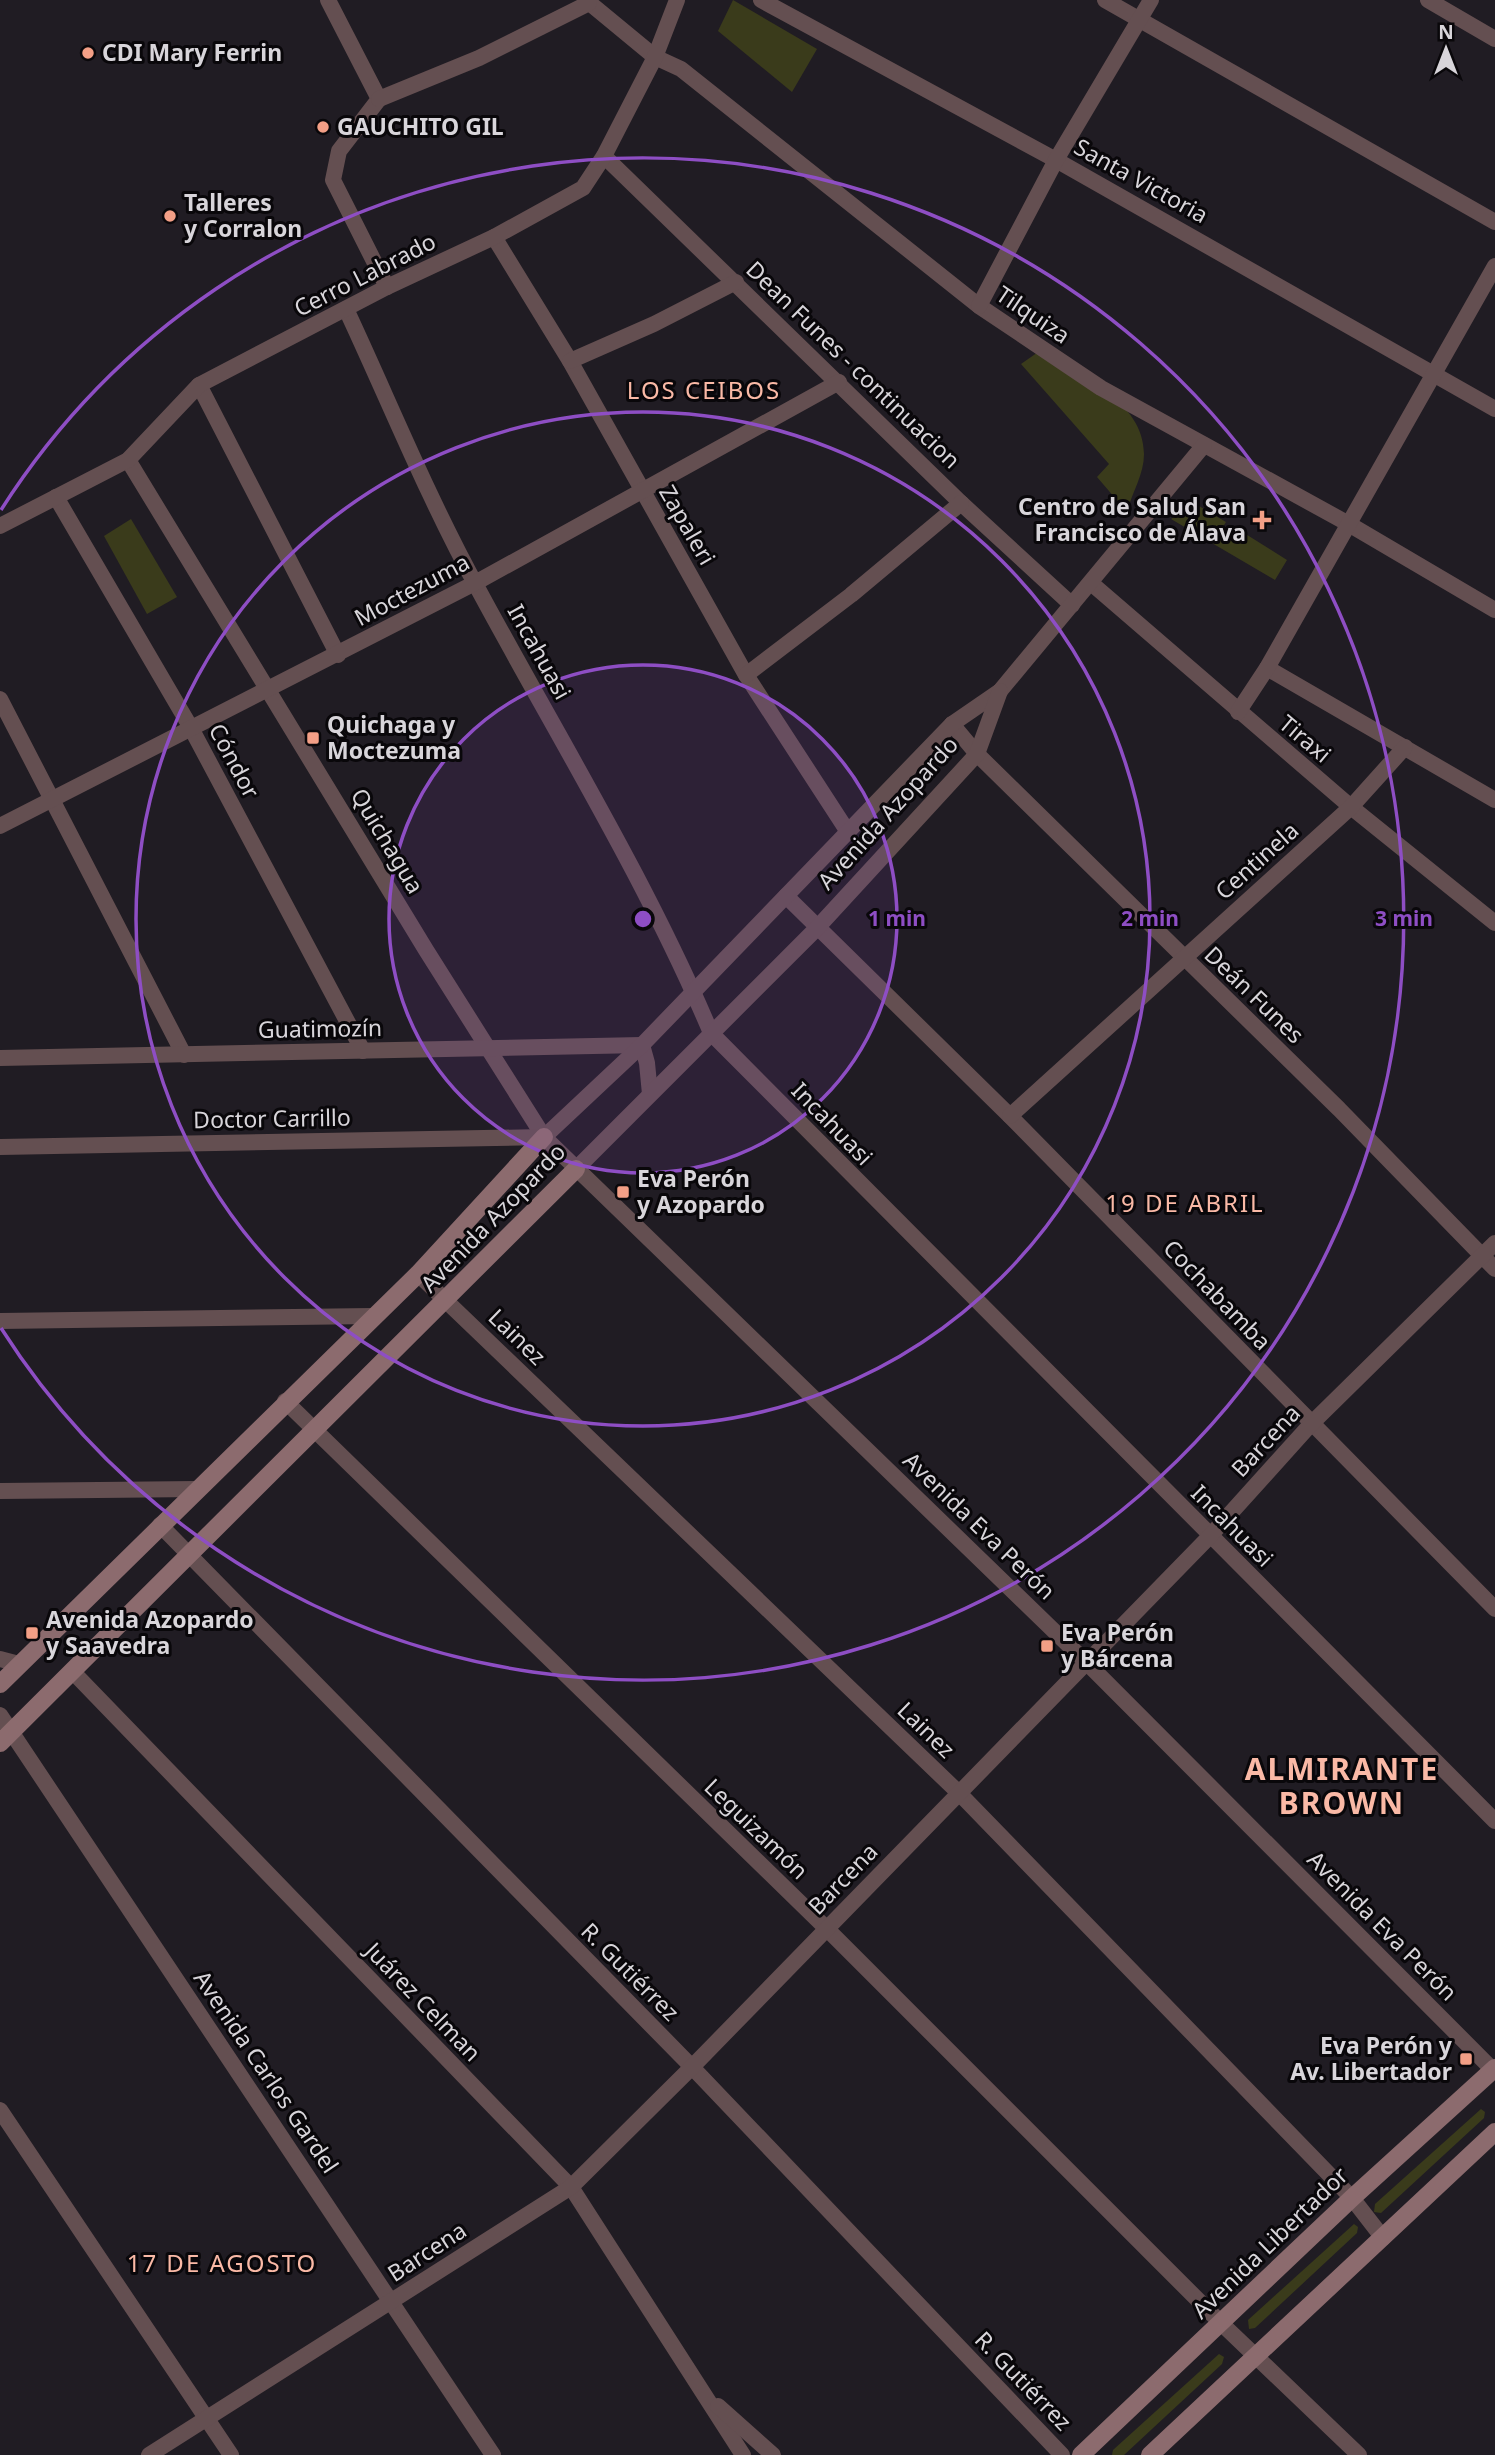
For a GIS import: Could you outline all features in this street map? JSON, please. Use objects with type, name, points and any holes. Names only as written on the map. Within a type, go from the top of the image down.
[{"type":"street","points":[[328,0],[379,99]]},
{"type":"street","name":"Cerro Labrado","points":[[0,526],[128,460],[199,385],[387,286],[494,237],[583,188],[604,156],[655,57],[677,0]]},
{"type":"street","name":"Santa Victoria","points":[[761,0],[1056,160],[1495,409]]},
{"type":"street","points":[[1105,0],[1495,222]]},
{"type":"street","points":[[979,306],[1056,160],[1151,0]]},
{"type":"street","points":[[1428,0],[1495,39]]},
{"type":"street","points":[[387,286],[333,180],[339,151],[379,99],[479,58],[588,1]]},
{"type":"street","name":"Tilquiza","points":[[588,1],[655,57],[681,69],[979,306],[1101,388],[1347,523],[1495,610]]},
{"type":"street","name":"Dean Funes - continuacion","points":[[604,156],[961,503],[1072,606]]},
{"type":"street","name":"Zapaleri","points":[[494,237],[570,361],[746,675],[848,832]]},
{"type":"street","points":[[1238,712],[1267,668],[1495,266]]},
{"type":"street","points":[[570,361],[654,324],[736,282]]},
{"type":"street","name":"Incahuasi","points":[[346,309],[475,583],[693,991],[711,1033],[1495,1821]]},
{"type":"street","name":"Moctezuma","points":[[0,826],[475,583],[839,382]]},
{"type":"street","points":[[199,385],[338,655]]},
{"type":"street","points":[[1000,691],[1204,445]]},
{"type":"street","name":"Quichagua","points":[[128,460],[544,1137]]},
{"type":"street","name":"Cóndor","points":[[56,497],[191,728],[363,1051]]},
{"type":"street","points":[[746,675],[851,595],[961,503]]},
{"type":"street","name":"Tiraxi","points":[[1091,583],[1350,807],[1495,923]]},
{"type":"street","points":[[1267,668],[1495,800]]},
{"type":"street","name":"Avenida Azopardo","points":[[0,1684],[285,1401],[418,1274],[544,1137],[642,1045],[952,724],[1000,691]]},
{"type":"street","name":"Avenida Azopardo","points":[[6,1737],[314,1433],[817,928],[977,754],[1000,691]]},
{"type":"street","points":[[0,699],[55,799],[184,1055]]},
{"type":"street","name":"Deán Funes","points":[[952,724],[977,754],[1182,958],[1339,1108],[1495,1269]]},
{"type":"street","name":"Centinela","points":[[1010,1116],[1350,807],[1405,747]]},
{"type":"street","name":"Cochabamba","points":[[786,896],[1010,1116],[1495,1609]]},
{"type":"street","points":[[642,1045],[648,1063],[650,1094]]},
{"type":"street","name":"Guatimozín","points":[[2,1054],[184,1055],[642,1045]]},
{"type":"street","name":"Doctor Carrillo","points":[[0,1147],[544,1137]]},
{"type":"street","name":"Avenida Eva Perón","points":[[544,1137],[1086,1662],[1495,2070]]},
{"type":"street","name":"Barcena","points":[[149,2455],[571,2187],[692,2067],[1210,1536],[1311,1424],[1495,1243]]},
{"type":"street","name":"Lainez","points":[[418,1274],[959,1793],[1352,2198],[1383,2238]]},
{"type":"street","points":[[0,1321],[373,1317]]},
{"type":"street","name":"Leguizamón","points":[[285,1401],[314,1433],[827,1929],[1222,2324],[1359,2455]]},
{"type":"street","points":[[0,1491],[197,1489]]},
{"type":"street","name":"R. Gutiérrez","points":[[160,1525],[692,2067],[1062,2455]]},
{"type":"street","points":[[0,1660],[19,1664]]},
{"type":"street","name":"Juárez Celman","points":[[73,1672],[571,2187],[743,2455]]},
{"type":"street","name":"Avenida Carlos Gardel","points":[[0,1715],[6,1737],[493,2455]]},
{"type":"street","name":"Avenida Libertador","points":[[1081,2455],[1352,2198],[1495,2070]]},
{"type":"street","points":[[0,2110],[231,2455]]},
{"type":"street","points":[[1150,2455],[1495,2132]]},
{"type":"street","name":"Juárez Celman","points":[[703,2393],[773,2455]]},
{"type":"green space","points":[[733,0],[817,49],[792,92],[718,31]]},
{"type":"green space","points":[[1041,350],[1107,392],[1133,419],[1141,435],[1144,454],[1140,476],[1127,512],[1097,477],[1109,464],[1021,364]]},
{"type":"green space","points":[[1194,503],[1226,522],[1221,530],[1237,539],[1244,533],[1287,560],[1275,580],[1171,519]]},
{"type":"green space","points":[[131,519],[177,597],[147,614],[104,536]]},
{"type":"green space","points":[[1481,2109],[1485,2112],[1484,2118],[1381,2213],[1374,2212],[1375,2204]]},
{"type":"green space","points":[[1354,2224],[1358,2227],[1357,2233],[1255,2328],[1249,2329],[1248,2320]]},
{"type":"green space","points":[[1219,2354],[1224,2357],[1222,2364],[1124,2455],[1112,2455],[1113,2450]]},
{"type":"place","name":"CDI Mary Ferrin","points":[[88,53]]},
{"type":"place","name":"GAUCHITO GIL","points":[[323,127]]},
{"type":"place","name":"Talleres y Corralon","points":[[170,216]]},
{"type":"place","name":"Centro de Salud San Francisco de Álava","points":[[1262,520]]},
{"type":"place","name":"Quichaga y Moctezuma","points":[[313,738]]},
{"type":"place","name":"Eva Perón y Azopardo","points":[[623,1192]]},
{"type":"place","name":"Avenida Azopardo y Saavedra","points":[[32,1633]]},
{"type":"place","name":"Eva Perón y Bárcena","points":[[1047,1646]]},
{"type":"place","name":"Eva Perón y Av. Libertador","points":[[1466,2059]]},
{"type":"district","name":"LOS CEIBOS","points":[[704,391]]},
{"type":"district","name":"19 DE ABRIL","points":[[1185,1204]]},
{"type":"district","name":"ALMIRANTE BROWN","points":[[1342,1787]]},
{"type":"district","name":"17 DE AGOSTO","points":[[222,2264]]}]
